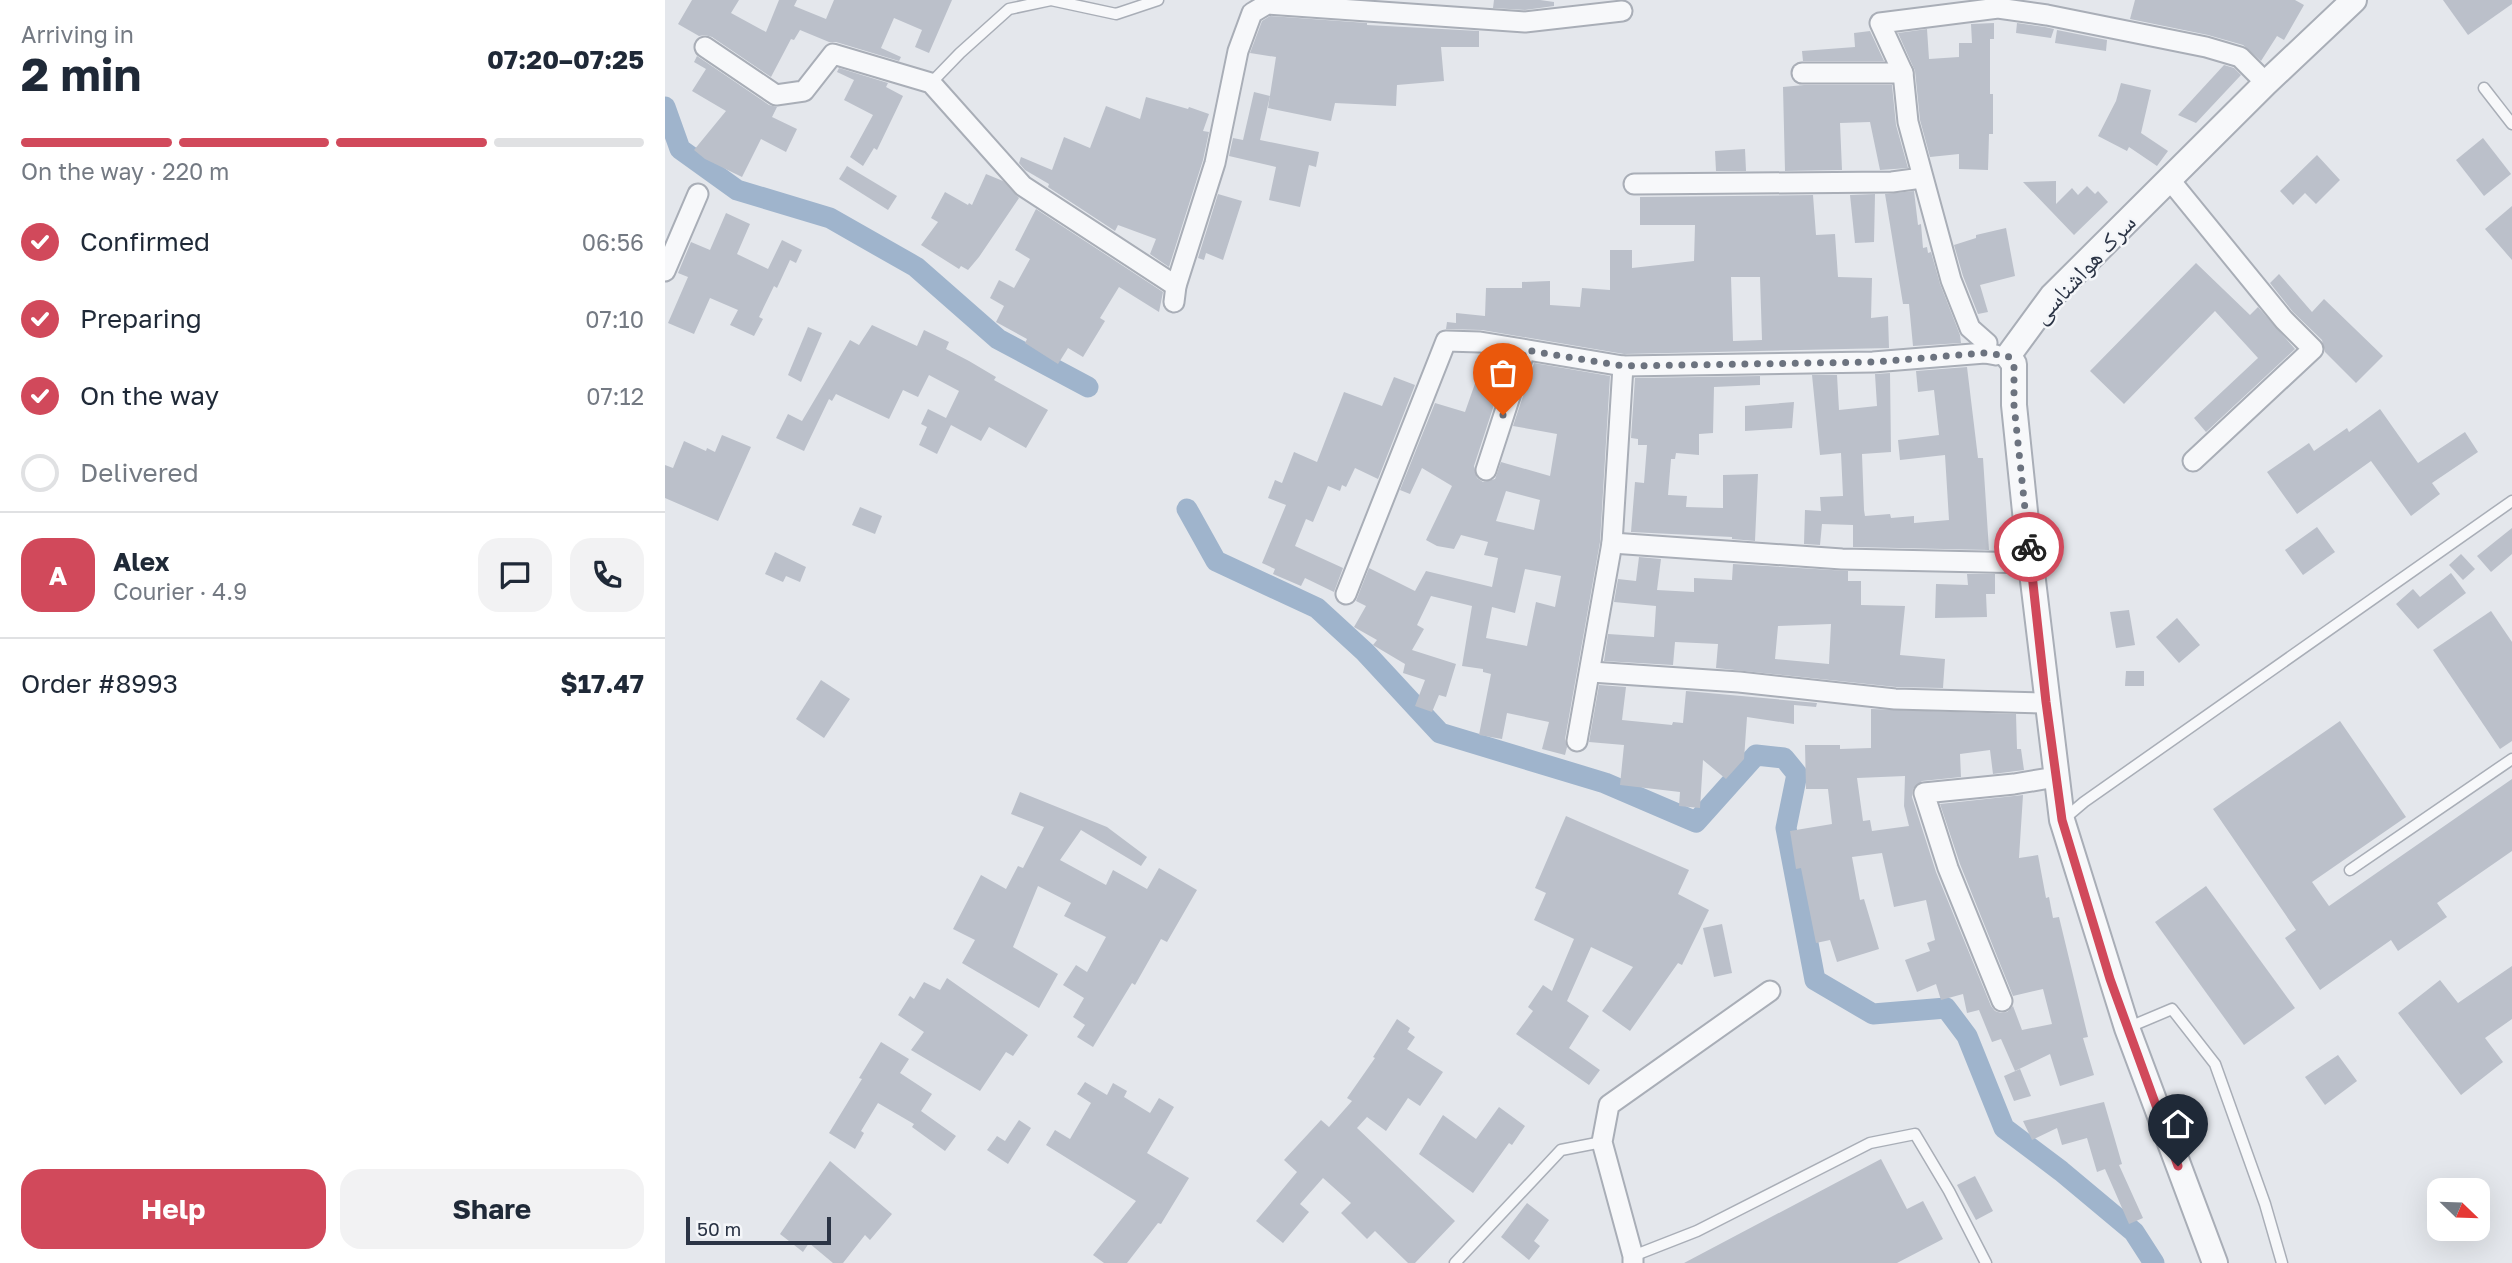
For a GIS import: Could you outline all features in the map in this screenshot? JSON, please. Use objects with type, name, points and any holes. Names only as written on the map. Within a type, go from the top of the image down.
[{"type":"street","name":"سرک هواشناسی","points":[[1997,355],[2169,179],[2354,0]]},
{"type":"street","points":[[705,47],[776,95],[804,91],[833,54],[931,83],[1023,186],[1175,294],[1215,163],[1238,51],[1252,13],[1267,4],[1389,6],[1525,22],[1622,11]]},
{"type":"street","points":[[2215,1263],[2127,1028],[2062,820],[2046,702],[2014,405],[2014,364],[1997,355],[1970,328],[1951,280],[1921,178],[1908,122],[1903,73],[1880,23],[1999,8],[2047,15],[2206,47],[2240,57],[2266,83]]},
{"type":"street","points":[[1802,73],[1903,73]]},
{"type":"street","points":[[1634,184],[1892,182],[1921,178]]},
{"type":"street","points":[[2169,179],[2284,320],[2313,349],[2193,461]]},
{"type":"street","points":[[665,271],[698,194]]},
{"type":"street","points":[[1346,594],[1446,341],[1480,342],[1623,366],[1873,362],[1997,355]]},
{"type":"street","points":[[1486,470],[1525,350]]},
{"type":"street","points":[[1577,741],[1612,543],[1623,366]]},
{"type":"street","points":[[1612,543],[1842,559],[2031,563]]},
{"type":"street","points":[[1591,672],[1739,682],[1895,699],[2046,702]]},
{"type":"street","points":[[2002,1001],[1948,868],[1924,793],[2056,777]]},
{"type":"street","points":[[1633,1259],[1602,1142],[1609,1105],[1770,991]]},
{"type":"lane","points":[[931,83],[1009,9],[1051,1],[1116,14],[1158,0]]},
{"type":"lane","points":[[2484,88],[2512,124]]},
{"type":"lane","points":[[2062,820],[2512,502]]},
{"type":"lane","points":[[2350,870],[2512,759]]},
{"type":"lane","points":[[2127,1028],[2172,1009],[2215,1064],[2265,1204],[2282,1263]]},
{"type":"lane","points":[[1633,1259],[1697,1231],[1870,1143],[1915,1134],[1949,1191],[1986,1263]]},
{"type":"lane","points":[[1455,1263],[1561,1150],[1602,1142]]},
{"type":"building","points":[[692,0],[739,0],[731,13],[766,32],[779,0],[797,0],[794,6],[826,19],[834,0],[952,0],[929,53],[915,47],[922,30],[894,18],[881,48],[901,57],[899,61],[829,42],[800,30],[794,40],[791,39],[771,77],[712,37],[699,36],[678,24]]},
{"type":"building","points":[[1494,0],[1540,0],[1554,2],[1554,6],[1525,10],[1493,8]]},
{"type":"building","points":[[2135,0],[2295,0],[2304,5],[2284,40],[2277,36],[2261,61],[2243,45],[2130,19]]},
{"type":"building","points":[[2443,0],[2512,0],[2512,4],[2468,35]]},
{"type":"building","points":[[1270,16],[1479,31],[1479,47],[1441,47],[1444,81],[1397,85],[1396,106],[1335,103],[1331,121],[1268,108],[1276,57],[1250,53],[1262,21]]},
{"type":"building","points":[[1994,23],[1994,39],[1990,39],[1993,134],[1989,134],[1988,170],[1959,169],[1959,154],[1930,157],[1920,120],[1915,71],[1898,33],[1927,29],[1929,59],[1959,57],[1959,43],[1972,43],[1971,24]]},
{"type":"building","points":[[2017,23],[2054,29],[2051,38],[2016,33]]},
{"type":"building","points":[[2057,30],[2107,40],[2106,51],[2055,43]]},
{"type":"building","points":[[1870,31],[1884,61],[1803,61],[1802,51],[1855,47],[1854,33]]},
{"type":"building","points":[[697,56],[769,105],[777,107],[772,117],[797,129],[786,152],[761,139],[742,177],[705,159],[694,150],[726,111],[692,91],[706,69],[694,62]]},
{"type":"building","points":[[2224,65],[2234,68],[2241,75],[2196,123],[2178,115]]},
{"type":"building","points":[[839,68],[888,83],[886,87],[903,96],[877,150],[874,148],[863,166],[850,157],[873,115],[844,100],[854,80],[837,72]]},
{"type":"building","points":[[2121,83],[2151,90],[2141,133],[2168,151],[2157,166],[2129,147],[2127,151],[2098,136],[2116,101]]},
{"type":"building","points":[[1892,85],[1896,125],[1908,168],[1880,170],[1870,122],[1840,123],[1842,170],[1785,171],[1783,87]]},
{"type":"building","points":[[1254,92],[1270,96],[1260,140],[1319,152],[1316,167],[1309,165],[1300,207],[1269,200],[1276,167],[1229,156],[1233,138],[1243,140]]},
{"type":"building","points":[[1146,97],[1209,114],[1203,131],[1209,132],[1203,160],[1169,267],[1150,254],[1156,239],[1118,225],[1115,231],[1048,187],[1049,184],[1025,170],[1019,163],[1021,157],[1052,170],[1064,137],[1090,148],[1106,106],[1140,119]]},
{"type":"building","points":[[2483,138],[2511,174],[2484,196],[2456,160]]},
{"type":"building","points":[[1745,149],[1746,171],[1716,171],[1715,151]]},
{"type":"building","points":[[2317,155],[2340,180],[2316,204],[2305,193],[2293,205],[2280,191]]},
{"type":"building","points":[[847,166],[897,196],[888,210],[839,179]]},
{"type":"building","points":[[986,174],[1003,181],[1019,198],[979,257],[968,270],[961,266],[959,269],[921,245],[938,222],[931,218],[945,192],[972,205]]},
{"type":"building","points":[[2056,181],[2056,204],[2072,188],[2078,195],[2087,186],[2095,194],[2098,191],[2108,202],[2074,235],[2023,182]]},
{"type":"building","points":[[1914,191],[1923,248],[1927,247],[1928,253],[1931,252],[1961,343],[1913,346],[1909,304],[1903,304],[1885,194]]},
{"type":"building","points":[[1218,194],[1242,201],[1223,260],[1206,253],[1204,260],[1198,258]]},
{"type":"building","points":[[1875,194],[1874,242],[1855,243],[1850,195]]},
{"type":"building","points":[[1813,195],[1816,235],[1835,234],[1838,277],[1872,278],[1871,318],[1888,316],[1889,348],[1624,354],[1482,330],[1446,329],[1447,322],[1456,323],[1456,313],[1485,316],[1486,288],[1522,288],[1522,282],[1550,281],[1550,305],[1580,307],[1582,288],[1610,290],[1610,250],[1632,250],[1632,268],[1694,261],[1695,225],[1640,225],[1640,197]],"holes":[[[1731,277],[1760,277],[1762,340],[1733,341]]]},
{"type":"building","points":[[2512,206],[2512,260],[2485,229]]},
{"type":"building","points":[[1036,209],[1163,292],[1159,312],[1119,287],[1100,318],[1105,321],[1083,357],[1068,348],[1058,364],[1025,343],[1027,339],[996,322],[1004,306],[990,298],[999,280],[1014,288],[1030,259],[1015,250]]},
{"type":"building","points":[[726,213],[750,224],[737,254],[768,269],[782,240],[802,250],[796,263],[790,260],[777,288],[774,286],[759,317],[763,319],[754,336],[730,325],[738,310],[710,298],[694,334],[668,323],[688,277],[678,273],[691,242],[710,250]]},
{"type":"building","points":[[2006,228],[2015,276],[1980,285],[1988,312],[1978,314],[1954,245],[1976,238],[1976,235]]},
{"type":"building","points":[[2196,263],[2250,315],[2258,307],[2295,349],[2206,432],[2194,418],[2258,358],[2215,311],[2124,404],[2090,371]]},
{"type":"building","points":[[2279,274],[2312,312],[2324,299],[2383,356],[2356,383],[2325,352],[2322,340],[2293,312],[2270,283]]},
{"type":"building","points":[[872,325],[917,346],[924,330],[949,342],[946,349],[1048,410],[1026,448],[989,427],[981,441],[951,425],[937,454],[919,445],[927,427],[921,424],[928,409],[946,418],[959,391],[929,375],[918,397],[903,390],[889,419],[836,394],[832,401],[829,399],[804,451],[776,438],[788,414],[802,421],[850,340],[859,345]]},
{"type":"building","points":[[808,327],[822,333],[801,382],[788,375]]},
{"type":"building","points":[[1485,355],[1509,359],[1474,466],[1477,478],[1483,482],[1495,479],[1501,462],[1550,476],[1557,434],[1513,426],[1534,363],[1610,376],[1600,542],[1565,739],[1565,755],[1542,749],[1549,722],[1507,713],[1502,739],[1479,735],[1491,674],[1483,672],[1483,669],[1462,666],[1472,606],[1431,596],[1417,625],[1424,629],[1412,650],[1456,664],[1446,697],[1439,695],[1432,712],[1415,706],[1425,680],[1403,673],[1405,664],[1373,645],[1377,640],[1354,627],[1366,606],[1356,601],[1369,568],[1415,591],[1426,571],[1492,587],[1498,558],[1484,555],[1488,542],[1461,535],[1454,549],[1437,546],[1426,540],[1452,486],[1422,468],[1410,494],[1400,490],[1435,403],[1465,412]],"holes":[[[1506,491],[1540,500],[1534,530],[1496,521]],[[1525,569],[1561,576],[1555,607],[1536,602],[1527,646],[1486,638],[1492,607],[1515,613]]]},
{"type":"building","points":[[1967,367],[1978,458],[1983,458],[1989,550],[1853,547],[1853,525],[1822,524],[1820,545],[1804,544],[1805,510],[1821,511],[1820,497],[1843,496],[1841,453],[1820,455],[1812,375],[1837,375],[1839,410],[1877,406],[1875,374],[1890,373],[1891,452],[1862,454],[1864,510],[1865,516],[1914,516],[1914,523],[1949,520],[1945,455],[1900,460],[1898,440],[1939,435],[1934,390],[1918,392],[1916,371]]},
{"type":"building","points":[[1760,376],[1760,385],[1714,387],[1713,433],[1699,434],[1699,455],[1676,453],[1675,459],[1671,459],[1668,495],[1687,496],[1686,507],[1723,508],[1723,475],[1758,474],[1755,541],[1732,537],[1631,532],[1635,482],[1644,483],[1647,445],[1638,445],[1638,439],[1631,438],[1635,378]]},
{"type":"building","points":[[1394,377],[1415,385],[1378,479],[1355,468],[1346,487],[1342,485],[1340,491],[1328,486],[1313,522],[1306,519],[1295,546],[1343,568],[1334,592],[1305,578],[1301,586],[1273,574],[1275,569],[1262,563],[1286,505],[1268,498],[1275,480],[1282,483],[1294,452],[1317,462],[1344,392],[1382,406]]},
{"type":"building","points":[[1794,402],[1792,428],[1745,431],[1745,406]]},
{"type":"building","points":[[2380,409],[2418,463],[2465,432],[2478,452],[2432,483],[2440,494],[2411,516],[2371,461],[2297,514],[2267,472],[2309,443],[2314,451],[2347,428],[2349,432]]},
{"type":"building","points":[[722,435],[751,447],[718,521],[665,498],[665,465],[673,468],[684,441],[715,452]]},
{"type":"building","points":[[860,507],[882,516],[875,534],[852,525]]},
{"type":"building","points":[[2317,527],[2335,552],[2303,575],[2285,550]]},
{"type":"building","points":[[2512,528],[2512,554],[2491,572],[2477,556]]},
{"type":"building","points":[[775,552],[806,567],[800,582],[786,576],[783,582],[765,574]]},
{"type":"building","points":[[2461,554],[2475,569],[2463,580],[2449,565]]},
{"type":"building","points":[[1639,557],[1661,559],[1657,590],[1694,592],[1694,578],[1732,580],[1733,564],[1848,571],[1848,581],[1861,581],[1861,605],[1905,606],[1900,655],[1945,659],[1943,688],[1896,687],[1716,668],[1718,644],[1675,642],[1673,665],[1604,661],[1608,634],[1654,637],[1656,606],[1614,602],[1618,579],[1636,581]],"holes":[[[1831,624],[1829,664],[1775,659],[1778,626]]]},
{"type":"building","points":[[2451,573],[2466,593],[2418,629],[2396,604],[2413,589],[2420,597]]},
{"type":"building","points":[[1967,574],[1995,574],[1995,594],[1986,594],[1987,617],[1935,618],[1936,584],[1968,585]]},
{"type":"building","points":[[2129,610],[2135,645],[2116,648],[2110,612]]},
{"type":"building","points":[[2491,611],[2512,642],[2512,741],[2500,749],[2433,650]]},
{"type":"building","points":[[2177,618],[2200,645],[2179,663],[2156,637]]},
{"type":"building","points":[[2126,671],[2144,671],[2144,686],[2125,686]]},
{"type":"building","points":[[821,680],[850,699],[824,738],[796,719]]},
{"type":"building","points":[[1599,685],[1626,687],[1622,720],[1672,725],[1673,722],[1683,723],[1686,691],[1817,703],[1816,707],[1794,705],[1794,724],[1747,717],[1744,759],[1726,779],[1703,760],[1700,808],[1679,806],[1680,792],[1620,785],[1624,745],[1589,742]]},
{"type":"building","points":[[1871,709],[2016,714],[2017,749],[2021,749],[2024,770],[1993,774],[1990,750],[1960,754],[1961,777],[1922,781],[1913,789],[1912,797],[1936,872],[1991,1006],[2001,1013],[2007,1012],[2013,1006],[2022,1030],[2052,1024],[2043,989],[2013,996],[1960,864],[1940,804],[2023,795],[2019,858],[2038,855],[2046,898],[2049,897],[2053,918],[2059,917],[2088,1037],[2083,1038],[2094,1075],[2060,1086],[2050,1054],[2015,1071],[2001,1039],[1992,1042],[1979,1010],[1967,1013],[1963,994],[1941,1000],[1936,984],[1917,992],[1905,960],[1930,951],[1927,943],[1935,940],[1926,900],[1894,907],[1882,853],[1852,857],[1860,900],[1864,899],[1879,949],[1837,962],[1830,940],[1816,943],[1801,868],[1796,869],[1790,831],[1832,824],[1828,789],[1806,789],[1805,745],[1840,745],[1840,749],[1871,748]],"holes":[[[1905,776],[1904,806],[1909,826],[1872,831],[1870,820],[1863,821],[1857,778]]]},
{"type":"building","points":[[2340,721],[2406,817],[2312,882],[2329,906],[2512,779],[2512,851],[2437,903],[2447,917],[2398,951],[2391,940],[2320,990],[2285,938],[2296,930],[2213,809]]},
{"type":"building","points":[[1020,792],[1107,827],[1147,857],[1141,866],[1081,830],[1060,860],[1106,885],[1113,870],[1147,889],[1159,868],[1197,890],[1167,942],[1161,939],[1135,985],[1132,983],[1093,1047],[1077,1037],[1085,1025],[1073,1017],[1084,998],[1063,985],[1076,965],[1087,972],[1106,937],[1064,916],[1071,903],[1038,886],[1013,947],[1058,974],[1039,1008],[962,963],[975,940],[953,929],[981,875],[1006,889],[1018,866],[1023,868],[1044,827],[1011,814]]},
{"type":"building","points":[[1566,816],[1689,870],[1678,894],[1709,910],[1682,965],[1678,963],[1630,1031],[1602,1011],[1633,967],[1591,947],[1567,1001],[1589,1016],[1569,1048],[1600,1070],[1589,1085],[1516,1034],[1533,1011],[1528,1007],[1543,985],[1552,991],[1574,939],[1534,920],[1546,893],[1535,888]]},
{"type":"building","points":[[2206,886],[2295,1008],[2244,1045],[2155,922]]},
{"type":"building","points":[[1722,924],[1732,973],[1714,977],[1703,928]]},
{"type":"building","points":[[2512,966],[2512,1019],[2485,1038],[2503,1062],[2461,1095],[2398,1013],[2440,980],[2458,1003]]},
{"type":"building","points":[[947,978],[1028,1035],[1013,1056],[1006,1052],[980,1091],[911,1050],[924,1032],[898,1015],[910,996],[914,999],[924,982],[940,990]]},
{"type":"building","points":[[1397,1019],[1410,1028],[1408,1032],[1415,1037],[1407,1049],[1443,1072],[1420,1106],[1408,1098],[1386,1131],[1367,1117],[1357,1128],[1455,1221],[1415,1263],[1408,1263],[1375,1231],[1367,1239],[1341,1213],[1351,1203],[1323,1178],[1300,1204],[1309,1212],[1283,1243],[1256,1221],[1297,1172],[1284,1160],[1321,1120],[1329,1127],[1352,1101],[1347,1098],[1375,1058],[1373,1057]]},
{"type":"building","points":[[881,1042],[909,1059],[900,1073],[932,1094],[921,1111],[956,1136],[945,1151],[912,1127],[914,1124],[878,1103],[861,1131],[864,1133],[855,1149],[829,1133]]},
{"type":"building","points":[[2338,1055],[2357,1081],[2325,1105],[2305,1077]]},
{"type":"building","points":[[2020,1069],[2031,1096],[2014,1101],[2004,1076]]},
{"type":"building","points":[[1085,1082],[1107,1095],[1113,1083],[1127,1091],[1124,1097],[1150,1113],[1159,1098],[1174,1107],[1147,1153],[1189,1178],[1161,1224],[1158,1223],[1127,1263],[1104,1263],[1093,1255],[1136,1201],[1046,1145],[1055,1130],[1070,1139],[1091,1103],[1077,1094]]},
{"type":"building","points":[[2104,1102],[2122,1164],[2119,1165],[2143,1218],[2129,1224],[2105,1169],[2097,1172],[2087,1138],[2062,1145],[2057,1128],[2032,1140],[2023,1121]]},
{"type":"building","points":[[1499,1107],[1525,1126],[1512,1145],[1509,1143],[1473,1193],[1419,1154],[1443,1115],[1476,1139]]},
{"type":"building","points":[[1019,1120],[1031,1128],[1008,1164],[987,1150],[997,1136],[1005,1141]]},
{"type":"building","points":[[1881,1159],[1907,1209],[1923,1201],[1943,1239],[1897,1263],[1684,1263]]},
{"type":"building","points":[[830,1161],[892,1214],[870,1240],[865,1235],[843,1263],[833,1263],[809,1243],[803,1252],[780,1234]]},
{"type":"building","points":[[1975,1176],[1993,1211],[1976,1220],[1957,1185]]},
{"type":"building","points":[[1527,1203],[1549,1220],[1534,1241],[1540,1246],[1529,1260],[1501,1237]]},
{"type":"waterway","points":[[665,107],[680,149],[737,190],[830,218],[916,267],[998,339],[1088,387]]},
{"type":"waterway","points":[[1187,509],[1216,561],[1317,608],[1365,652],[1440,733],[1605,783],[1696,822],[1756,755],[1784,758],[1797,774],[1786,828],[1815,980],[1873,1014],[1946,1008],[1967,1036],[2004,1128],[2134,1232],[2154,1263]]},
{"type":"way so far","points":[[1503,415],[1525,350],[1623,366],[1873,362],[1985,353],[2008,356],[2014,364],[2014,405],[2029,547]]},
{"type":"route","points":[[2029,547],[2062,820],[2110,979],[2178,1166]]}]
